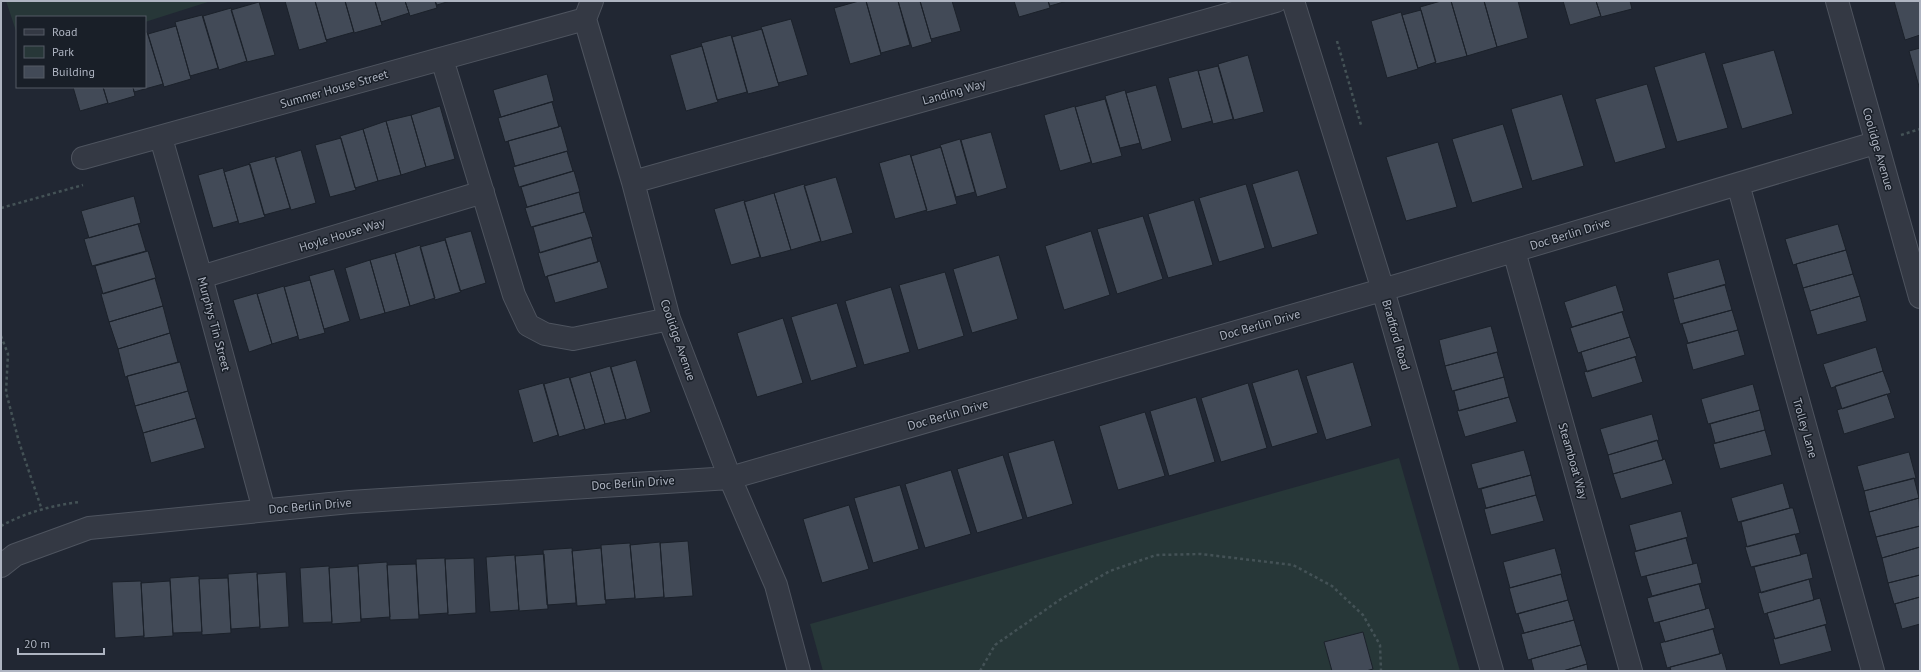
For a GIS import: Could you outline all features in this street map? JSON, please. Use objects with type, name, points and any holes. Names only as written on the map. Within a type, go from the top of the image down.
[{"type":"street","name":"Landing Way","points":[[632,182],[1276,1]]},
{"type":"street","name":"Bradford Road","points":[[1293,1],[1384,290],[1492,671]]},
{"type":"street","name":"Coolidge Avenue","points":[[1836,1],[1920,297]]},
{"type":"street","name":"Coolidge Avenue","points":[[589,10],[632,182],[669,319],[730,478],[776,585],[799,671]]},
{"type":"street","name":"Summer House Street","points":[[83,158],[161,138],[442,59],[589,10]]},
{"type":"street","points":[[442,59],[514,295],[528,325],[546,334],[573,339],[669,319]]},
{"type":"street","name":"Murphys Tin Street","points":[[161,138],[201,277],[264,510]]},
{"type":"street","name":"Doc Berlin Drive","points":[[1,566],[15,555],[89,528],[350,502],[730,478],[1384,290],[1876,143]]},
{"type":"street","name":"Trolley Lane","points":[[1738,184],[1873,671]]},
{"type":"street","name":"Hoyle House Way","points":[[201,277],[483,192]]},
{"type":"street","name":"Steamboat Way","points":[[1514,251],[1631,671]]},
{"type":"path","points":[[1,208],[89,183],[83,158]]},
{"type":"path","points":[[1,336],[8,354],[6,392],[19,442],[42,510]]},
{"type":"path","points":[[980,671],[995,645],[1061,599],[1110,571],[1156,555],[1201,554],[1294,565],[1332,586],[1363,615],[1380,645],[1380,671]]},
{"type":"green space","points":[[6,1],[211,1],[146,22],[146,16],[16,16],[16,31]]},
{"type":"green space","points":[[1399,458],[1460,671],[823,671],[810,624]]},
{"type":"building","points":[[285,1],[315,1],[327,42],[299,50]]},
{"type":"building","points":[[315,1],[345,1],[354,32],[326,40]]},
{"type":"building","points":[[345,1],[375,1],[382,25],[354,33]]},
{"type":"building","points":[[375,1],[405,1],[409,13],[381,22]]},
{"type":"building","points":[[405,1],[435,1],[437,8],[410,16]]},
{"type":"building","points":[[435,1],[450,1],[437,5]]},
{"type":"building","points":[[859,1],[866,1],[881,55],[850,64],[834,8]]},
{"type":"building","points":[[866,1],[898,1],[910,45],[881,53]]},
{"type":"building","points":[[898,1],[920,1],[932,42],[912,48]]},
{"type":"building","points":[[920,1],[952,1],[961,31],[931,39]]},
{"type":"building","points":[[1014,1],[1048,1],[1050,8],[1019,17]]},
{"type":"building","points":[[1048,1],[1067,1],[1050,6]]},
{"type":"building","points":[[1441,1],[1451,1],[1467,56],[1436,64],[1420,7]]},
{"type":"building","points":[[1451,1],[1484,1],[1497,47],[1467,56]]},
{"type":"building","points":[[1484,1],[1518,1],[1528,38],[1497,47]]},
{"type":"building","points":[[1563,1],[1596,1],[1601,16],[1570,25]]},
{"type":"building","points":[[1596,1],[1630,1],[1632,9],[1601,17]]},
{"type":"building","points":[[1894,1],[1920,1],[1920,35],[1905,40]]},
{"type":"building","points":[[259,2],[275,55],[247,62],[231,10]]},
{"type":"building","points":[[231,8],[247,61],[219,70],[203,16]]},
{"type":"building","points":[[1421,10],[1436,62],[1418,68],[1402,15]]},
{"type":"building","points":[[1401,12],[1418,69],[1387,78],[1371,21]]},
{"type":"building","points":[[202,15],[218,68],[190,76],[175,22]]},
{"type":"building","points":[[791,19],[808,75],[778,83],[761,27]]},
{"type":"building","points":[[176,26],[191,79],[164,87],[148,34]]},
{"type":"building","points":[[762,29],[779,86],[748,94],[732,37]]},
{"type":"building","points":[[147,32],[163,84],[134,92],[133,88],[146,88]]},
{"type":"building","points":[[731,35],[747,92],[717,100],[701,43]]},
{"type":"building","points":[[702,46],[718,102],[686,111],[670,55]]},
{"type":"building","points":[[1920,48],[1920,90],[1909,51]]},
{"type":"building","points":[[1774,50],[1793,114],[1742,129],[1722,64]]},
{"type":"building","points":[[1705,52],[1728,128],[1677,142],[1654,67]]},
{"type":"building","points":[[1248,55],[1264,112],[1234,120],[1218,64]]},
{"type":"building","points":[[1218,66],[1233,119],[1213,124],[1198,71]]},
{"type":"building","points":[[1198,70],[1212,121],[1182,129],[1168,78]]},
{"type":"building","points":[[547,74],[554,101],[501,117],[493,90]]},
{"type":"building","points":[[1647,84],[1666,148],[1615,163],[1595,99]]},
{"type":"building","points":[[1156,85],[1172,141],[1142,150],[1126,93]]},
{"type":"building","points":[[73,88],[103,88],[108,103],[80,111]]},
{"type":"building","points":[[103,88],[133,88],[135,96],[108,104]]},
{"type":"building","points":[[1125,90],[1140,143],[1120,148],[1105,96]]},
{"type":"building","points":[[1562,94],[1584,166],[1532,181],[1511,109]]},
{"type":"building","points":[[1105,99],[1122,156],[1092,164],[1075,107]]},
{"type":"building","points":[[552,102],[559,127],[505,142],[498,118]]},
{"type":"building","points":[[440,106],[455,159],[426,167],[411,115]]},
{"type":"building","points":[[1075,106],[1091,162],[1060,171],[1044,115]]},
{"type":"building","points":[[411,115],[426,167],[401,175],[386,121]]},
{"type":"building","points":[[386,121],[401,175],[378,181],[363,129]]},
{"type":"building","points":[[1503,124],[1523,188],[1472,203],[1452,139]]},
{"type":"building","points":[[561,126],[568,151],[515,166],[508,141]]},
{"type":"building","points":[[363,129],[378,181],[355,188],[340,136]]},
{"type":"building","points":[[991,132],[1007,188],[977,197],[961,140]]},
{"type":"building","points":[[341,138],[356,190],[330,197],[315,145]]},
{"type":"building","points":[[960,139],[975,192],[956,197],[940,145]]},
{"type":"building","points":[[1438,142],[1457,207],[1406,221],[1386,157]]},
{"type":"building","points":[[941,147],[957,204],[927,212],[911,156]]},
{"type":"building","points":[[301,150],[316,203],[291,210],[275,158]]},
{"type":"building","points":[[567,151],[573,171],[519,187],[513,167]]},
{"type":"building","points":[[910,154],[927,210],[895,219],[879,163]]},
{"type":"building","points":[[275,156],[290,208],[264,215],[249,163]]},
{"type":"building","points":[[250,164],[265,217],[239,224],[224,172]]},
{"type":"building","points":[[223,168],[238,221],[213,228],[198,175]]},
{"type":"building","points":[[1298,170],[1318,234],[1272,248],[1252,184]]},
{"type":"building","points":[[574,171],[580,192],[527,207],[521,187]]},
{"type":"building","points":[[836,177],[853,233],[821,242],[804,186]]},
{"type":"building","points":[[804,184],[821,241],[791,250],[774,193]]},
{"type":"building","points":[[1246,184],[1265,248],[1219,262],[1199,198]]},
{"type":"building","points":[[579,192],[584,212],[531,227],[525,208]]},
{"type":"building","points":[[774,193],[791,250],[761,258],[744,202]]},
{"type":"building","points":[[134,196],[141,223],[89,238],[81,211]]},
{"type":"building","points":[[744,200],[760,257],[731,265],[714,209]]},
{"type":"building","points":[[1194,200],[1213,265],[1168,278],[1148,214]]},
{"type":"building","points":[[585,212],[593,237],[540,253],[533,227]]},
{"type":"building","points":[[1143,216],[1163,279],[1117,294],[1097,229]]},
{"type":"building","points":[[138,224],[146,251],[92,266],[84,239]]},
{"type":"building","points":[[1838,224],[1846,250],[1793,265],[1785,239]]},
{"type":"building","points":[[471,231],[486,283],[460,291],[445,238]]},
{"type":"building","points":[[1091,231],[1110,295],[1064,310],[1045,246]]},
{"type":"building","points":[[591,237],[598,262],[545,277],[538,253]]},
{"type":"building","points":[[445,240],[461,292],[435,300],[420,247]]},
{"type":"building","points":[[420,245],[435,298],[410,306],[395,253]]},
{"type":"building","points":[[1846,250],[1853,274],[1803,288],[1796,264]]},
{"type":"building","points":[[148,251],[156,278],[103,294],[95,266]]},
{"type":"building","points":[[395,253],[410,306],[385,313],[370,260]]},
{"type":"building","points":[[999,255],[1018,319],[972,333],[953,269]]},
{"type":"building","points":[[1719,259],[1726,284],[1674,299],[1667,273]]},
{"type":"building","points":[[370,260],[385,313],[360,320],[345,268]]},
{"type":"building","points":[[600,261],[608,288],[555,303],[547,276]]},
{"type":"building","points":[[334,269],[350,321],[324,329],[309,276]]},
{"type":"building","points":[[945,272],[964,336],[918,350],[899,285]]},
{"type":"building","points":[[1853,274],[1860,296],[1810,311],[1803,288]]},
{"type":"building","points":[[155,278],[163,306],[109,322],[101,294]]},
{"type":"building","points":[[310,280],[325,333],[299,340],[284,287]]},
{"type":"building","points":[[1616,285],[1624,311],[1572,327],[1564,302]]},
{"type":"building","points":[[1725,285],[1732,310],[1680,324],[1673,299]]},
{"type":"building","points":[[284,286],[298,336],[272,344],[257,294]]},
{"type":"building","points":[[891,287],[910,352],[864,365],[845,301]]},
{"type":"building","points":[[257,293],[272,344],[249,352],[233,300]]},
{"type":"building","points":[[1860,296],[1867,321],[1817,335],[1810,311]]},
{"type":"building","points":[[837,303],[857,367],[811,381],[791,317]]},
{"type":"building","points":[[163,306],[170,333],[118,349],[109,322]]},
{"type":"building","points":[[1732,310],[1738,330],[1688,343],[1682,324]]},
{"type":"building","points":[[1622,312],[1630,337],[1578,353],[1570,328]]},
{"type":"building","points":[[783,318],[803,383],[757,397],[737,333]]},
{"type":"building","points":[[1491,326],[1498,352],[1445,366],[1439,340]]},
{"type":"building","points":[[1738,330],[1745,355],[1693,370],[1686,344]]},
{"type":"building","points":[[170,333],[178,362],[125,377],[118,349]]},
{"type":"building","points":[[1630,337],[1637,356],[1587,372],[1581,352]]},
{"type":"building","points":[[1876,347],[1883,371],[1831,388],[1823,364]]},
{"type":"building","points":[[1497,352],[1504,377],[1452,391],[1445,366]]},
{"type":"building","points":[[1635,357],[1643,382],[1592,398],[1584,372]]},
{"type":"building","points":[[636,360],[651,412],[626,420],[611,367]]},
{"type":"building","points":[[180,362],[188,391],[135,406],[127,376]]},
{"type":"building","points":[[1353,362],[1372,426],[1326,440],[1306,376]]},
{"type":"building","points":[[610,366],[626,419],[605,424],[590,372]]},
{"type":"building","points":[[1298,369],[1318,433],[1272,447],[1252,383]]},
{"type":"building","points":[[1883,371],[1891,393],[1842,409],[1835,386]]},
{"type":"building","points":[[590,372],[605,424],[585,430],[570,378]]},
{"type":"building","points":[[569,377],[585,429],[559,437],[544,384]]},
{"type":"building","points":[[1504,377],[1509,397],[1459,411],[1454,391]]},
{"type":"building","points":[[543,383],[558,435],[533,443],[518,390]]},
{"type":"building","points":[[1248,383],[1267,448],[1221,462],[1201,398]]},
{"type":"building","points":[[1753,384],[1760,410],[1708,424],[1701,399]]},
{"type":"building","points":[[188,391],[196,418],[143,433],[135,406]]},
{"type":"building","points":[[1887,394],[1895,418],[1844,434],[1837,410]]},
{"type":"building","points":[[1196,397],[1215,462],[1169,476],[1150,411]]},
{"type":"building","points":[[1509,397],[1517,422],[1465,437],[1457,411]]},
{"type":"building","points":[[1760,410],[1765,430],[1715,443],[1710,424]]},
{"type":"building","points":[[1145,412],[1165,476],[1118,490],[1099,426]]},
{"type":"building","points":[[1652,414],[1659,440],[1608,455],[1600,429]]},
{"type":"building","points":[[196,418],[205,448],[151,463],[143,433]]},
{"type":"building","points":[[1765,430],[1772,455],[1720,469],[1713,444]]},
{"type":"building","points":[[1054,440],[1073,504],[1027,518],[1008,453]]},
{"type":"building","points":[[1657,440],[1663,460],[1613,474],[1608,455]]},
{"type":"building","points":[[1524,450],[1531,475],[1478,489],[1471,464]]},
{"type":"building","points":[[1909,452],[1916,478],[1864,491],[1857,466]]},
{"type":"building","points":[[1003,455],[1023,519],[977,533],[957,469]]},
{"type":"building","points":[[1665,459],[1673,484],[1621,499],[1613,474]]},
{"type":"building","points":[[951,470],[971,534],[925,548],[905,484]]},
{"type":"building","points":[[1531,475],[1536,495],[1486,508],[1481,489]]},
{"type":"building","points":[[1914,478],[1919,498],[1869,512],[1864,491]]},
{"type":"building","points":[[1783,483],[1790,508],[1738,522],[1731,498]]},
{"type":"building","points":[[900,485],[919,549],[873,563],[854,498]]},
{"type":"building","points":[[1536,495],[1544,521],[1491,535],[1484,509]]},
{"type":"building","points":[[1919,498],[1920,526],[1876,537],[1869,512]]},
{"type":"building","points":[[849,505],[869,569],[822,583],[803,519]]},
{"type":"building","points":[[1793,508],[1800,533],[1747,547],[1741,522]]},
{"type":"building","points":[[1681,511],[1688,537],[1636,551],[1629,525]]},
{"type":"building","points":[[1920,526],[1920,547],[1882,558],[1876,537]]},
{"type":"building","points":[[1795,534],[1801,555],[1751,567],[1745,547]]},
{"type":"building","points":[[1686,538],[1693,564],[1641,577],[1634,552]]},
{"type":"building","points":[[688,541],[693,596],[664,598],[660,543]]},
{"type":"building","points":[[660,542],[664,597],[635,599],[630,545]]},
{"type":"building","points":[[630,543],[635,598],[605,600],[601,545]]},
{"type":"building","points":[[1920,547],[1920,575],[1888,583],[1882,558]]},
{"type":"building","points":[[572,548],[576,603],[547,605],[543,550]]},
{"type":"building","points":[[601,548],[606,604],[577,606],[572,551]]},
{"type":"building","points":[[1555,548],[1562,574],[1510,588],[1503,562]]},
{"type":"building","points":[[1807,553],[1813,578],[1761,593],[1754,567]]},
{"type":"building","points":[[544,554],[548,609],[519,611],[515,556]]},
{"type":"building","points":[[515,555],[519,610],[490,612],[486,557]]},
{"type":"building","points":[[445,558],[448,613],[419,615],[416,559]]},
{"type":"building","points":[[474,558],[476,613],[448,615],[445,559]]},
{"type":"building","points":[[387,562],[390,617],[361,619],[358,564]]},
{"type":"building","points":[[1697,563],[1702,583],[1652,596],[1646,576]]},
{"type":"building","points":[[416,564],[419,619],[390,620],[387,565]]},
{"type":"building","points":[[329,566],[332,622],[303,623],[300,568]]},
{"type":"building","points":[[358,566],[361,622],[332,624],[329,568]]},
{"type":"building","points":[[257,572],[260,627],[231,629],[228,574]]},
{"type":"building","points":[[286,572],[289,627],[260,629],[257,574]]},
{"type":"building","points":[[1561,574],[1568,600],[1516,614],[1509,588]]},
{"type":"building","points":[[1920,575],[1920,597],[1894,604],[1888,583]]},
{"type":"building","points":[[199,576],[202,632],[173,633],[170,578]]},
{"type":"building","points":[[228,578],[231,633],[202,635],[199,579]]},
{"type":"building","points":[[1809,579],[1814,600],[1764,614],[1758,593]]},
{"type":"building","points":[[141,581],[144,636],[115,638],[112,582]]},
{"type":"building","points":[[170,581],[173,636],[144,638],[141,583]]},
{"type":"building","points":[[1699,584],[1706,609],[1654,623],[1647,598]]},
{"type":"building","points":[[1920,597],[1920,624],[1902,629],[1895,604]]},
{"type":"building","points":[[1820,598],[1827,624],[1775,639],[1767,613]]},
{"type":"building","points":[[1568,600],[1574,620],[1524,633],[1518,614]]},
{"type":"building","points":[[1709,608],[1715,628],[1665,642],[1659,622]]},
{"type":"building","points":[[1574,620],[1581,645],[1528,660],[1521,634]]},
{"type":"building","points":[[1825,625],[1832,651],[1780,665],[1773,639]]},
{"type":"building","points":[[1713,629],[1720,654],[1667,668],[1660,643]]},
{"type":"building","points":[[1363,632],[1373,669],[1366,671],[1332,671],[1324,642]]},
{"type":"building","points":[[1581,645],[1587,664],[1563,671],[1534,671],[1531,659]]},
{"type":"building","points":[[1722,653],[1727,671],[1671,671],[1670,667]]},
{"type":"building","points":[[1587,664],[1588,671],[1563,671]]}]
